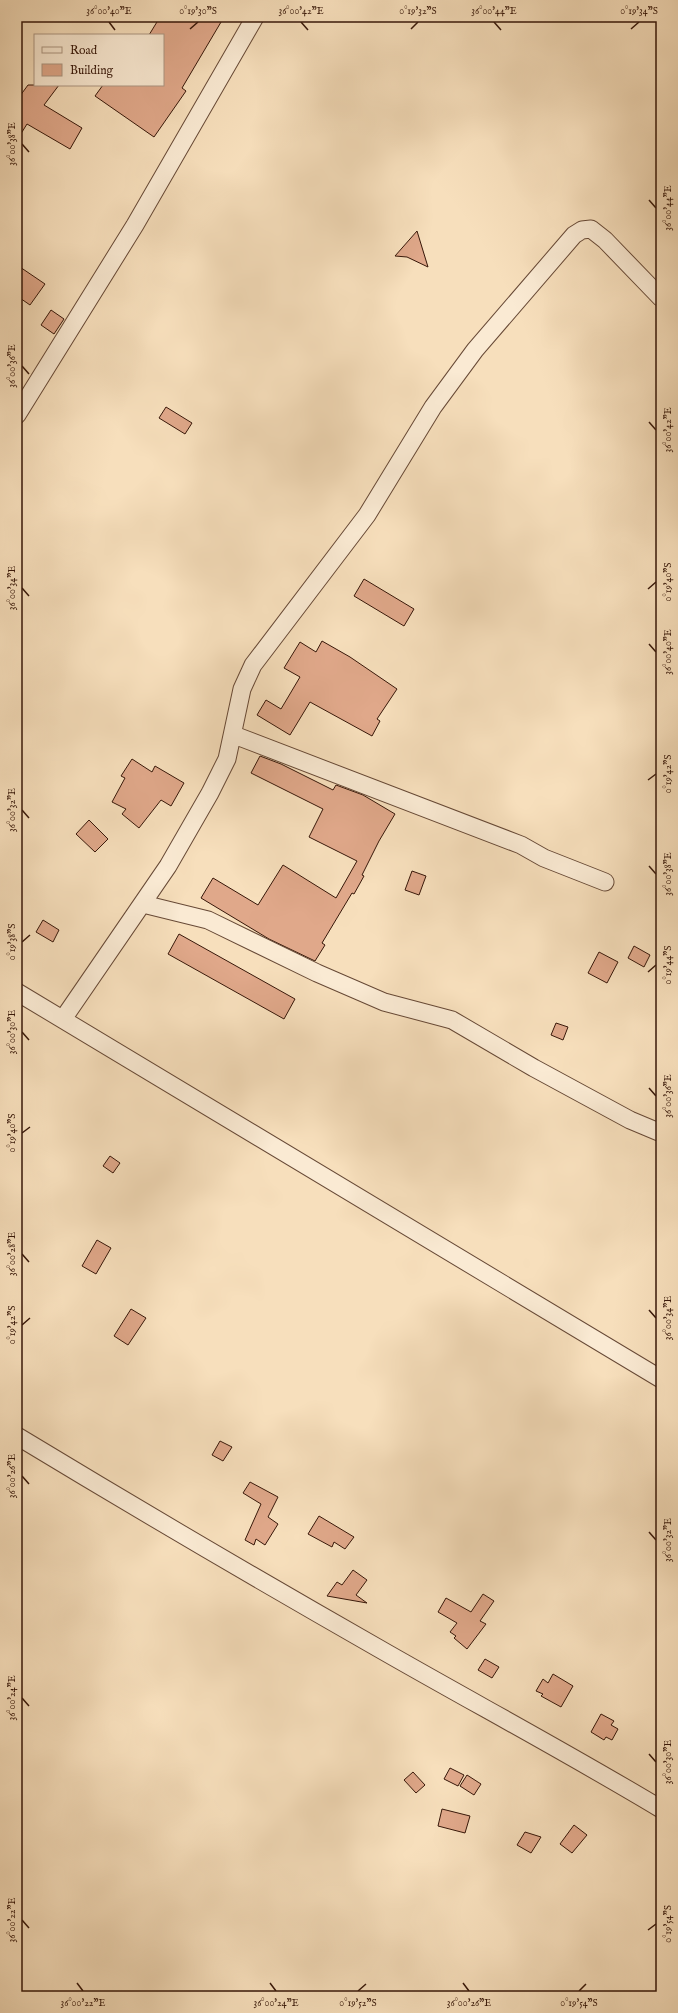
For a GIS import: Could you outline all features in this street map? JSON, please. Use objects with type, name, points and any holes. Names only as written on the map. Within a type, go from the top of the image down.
[{"type":"street","points":[[17,415],[135,225],[255,17]]},
{"type":"street","points":[[63,1019],[168,866],[228,759],[242,689],[253,665],[367,515],[433,406],[475,350],[574,235],[582,230],[591,229],[604,240],[661,298]]},
{"type":"street","points":[[234,735],[521,845],[544,858],[605,882]]},
{"type":"street","points":[[143,904],[208,920],[317,973],[384,1002],[452,1020],[534,1068],[630,1120],[661,1133]]},
{"type":"street","points":[[17,992],[661,1379]]},
{"type":"street","points":[[17,1436],[163,1524],[379,1649],[603,1774],[661,1810]]},
{"type":"building","points":[[160,17],[224,17],[182,88],[186,91],[154,137],[95,96],[102,86],[164,86],[164,34],[150,34]]},
{"type":"building","points":[[28,85],[58,86],[44,105],[82,128],[70,149],[27,124],[17,140],[17,100]]},
{"type":"building","points":[[417,231],[428,267],[407,257],[395,256]]},
{"type":"building","points":[[17,265],[45,284],[30,305],[17,296]]},
{"type":"building","points":[[51,310],[64,319],[54,334],[41,325]]},
{"type":"building","points":[[166,407],[192,423],[185,434],[159,418]]},
{"type":"building","points":[[364,579],[414,609],[404,626],[354,596]]},
{"type":"building","points":[[322,641],[350,657],[397,689],[377,719],[380,721],[372,736],[310,702],[290,735],[257,715],[266,700],[281,709],[300,677],[284,668],[300,642],[316,652]]},
{"type":"building","points":[[260,756],[281,764],[333,790],[336,785],[363,795],[395,814],[379,841],[362,875],[364,876],[354,894],[352,893],[322,943],[325,945],[315,961],[269,939],[201,898],[213,878],[258,905],[283,865],[336,898],[357,861],[309,837],[323,809],[251,773]]},
{"type":"building","points":[[132,759],[152,772],[155,766],[184,783],[171,806],[161,800],[139,828],[122,814],[126,809],[112,802],[125,778],[121,776]]},
{"type":"building","points":[[89,820],[108,839],[95,852],[76,834]]},
{"type":"building","points":[[412,871],[426,876],[419,895],[405,890]]},
{"type":"building","points":[[43,920],[59,930],[53,942],[36,932]]},
{"type":"building","points":[[179,934],[295,999],[284,1019],[168,954]]},
{"type":"building","points":[[634,946],[650,955],[644,967],[628,958]]},
{"type":"building","points":[[599,952],[618,962],[607,983],[588,973]]},
{"type":"building","points":[[556,1023],[568,1027],[563,1040],[551,1035]]},
{"type":"building","points":[[110,1156],[120,1163],[113,1173],[103,1166]]},
{"type":"building","points":[[97,1240],[111,1248],[96,1274],[82,1266]]},
{"type":"building","points":[[131,1309],[146,1318],[128,1345],[114,1336]]},
{"type":"building","points":[[220,1441],[232,1447],[223,1461],[212,1455]]},
{"type":"building","points":[[250,1482],[278,1497],[268,1517],[278,1524],[265,1545],[256,1539],[254,1545],[245,1540],[261,1504],[243,1493]]},
{"type":"building","points":[[319,1516],[354,1537],[345,1549],[334,1542],[332,1547],[308,1534]]},
{"type":"building","points":[[353,1570],[367,1580],[356,1595],[367,1603],[327,1596],[337,1582],[342,1585]]},
{"type":"building","points":[[483,1594],[494,1601],[480,1621],[486,1624],[467,1649],[454,1638],[456,1636],[450,1632],[457,1623],[438,1612],[446,1598],[471,1612]]},
{"type":"building","points":[[485,1659],[499,1667],[492,1678],[478,1670]]},
{"type":"building","points":[[553,1674],[573,1686],[561,1707],[541,1696],[543,1694],[536,1691],[543,1679],[548,1683]]},
{"type":"building","points":[[601,1714],[614,1721],[611,1725],[618,1729],[612,1740],[606,1737],[604,1740],[591,1732]]},
{"type":"building","points":[[450,1768],[464,1775],[458,1786],[444,1779]]},
{"type":"building","points":[[413,1772],[425,1785],[416,1793],[404,1780]]},
{"type":"building","points":[[467,1775],[481,1784],[474,1795],[460,1786]]},
{"type":"building","points":[[442,1809],[470,1816],[465,1833],[438,1826]]},
{"type":"building","points":[[574,1825],[587,1835],[572,1853],[560,1844]]},
{"type":"building","points":[[525,1832],[541,1837],[531,1853],[517,1845]]}]
